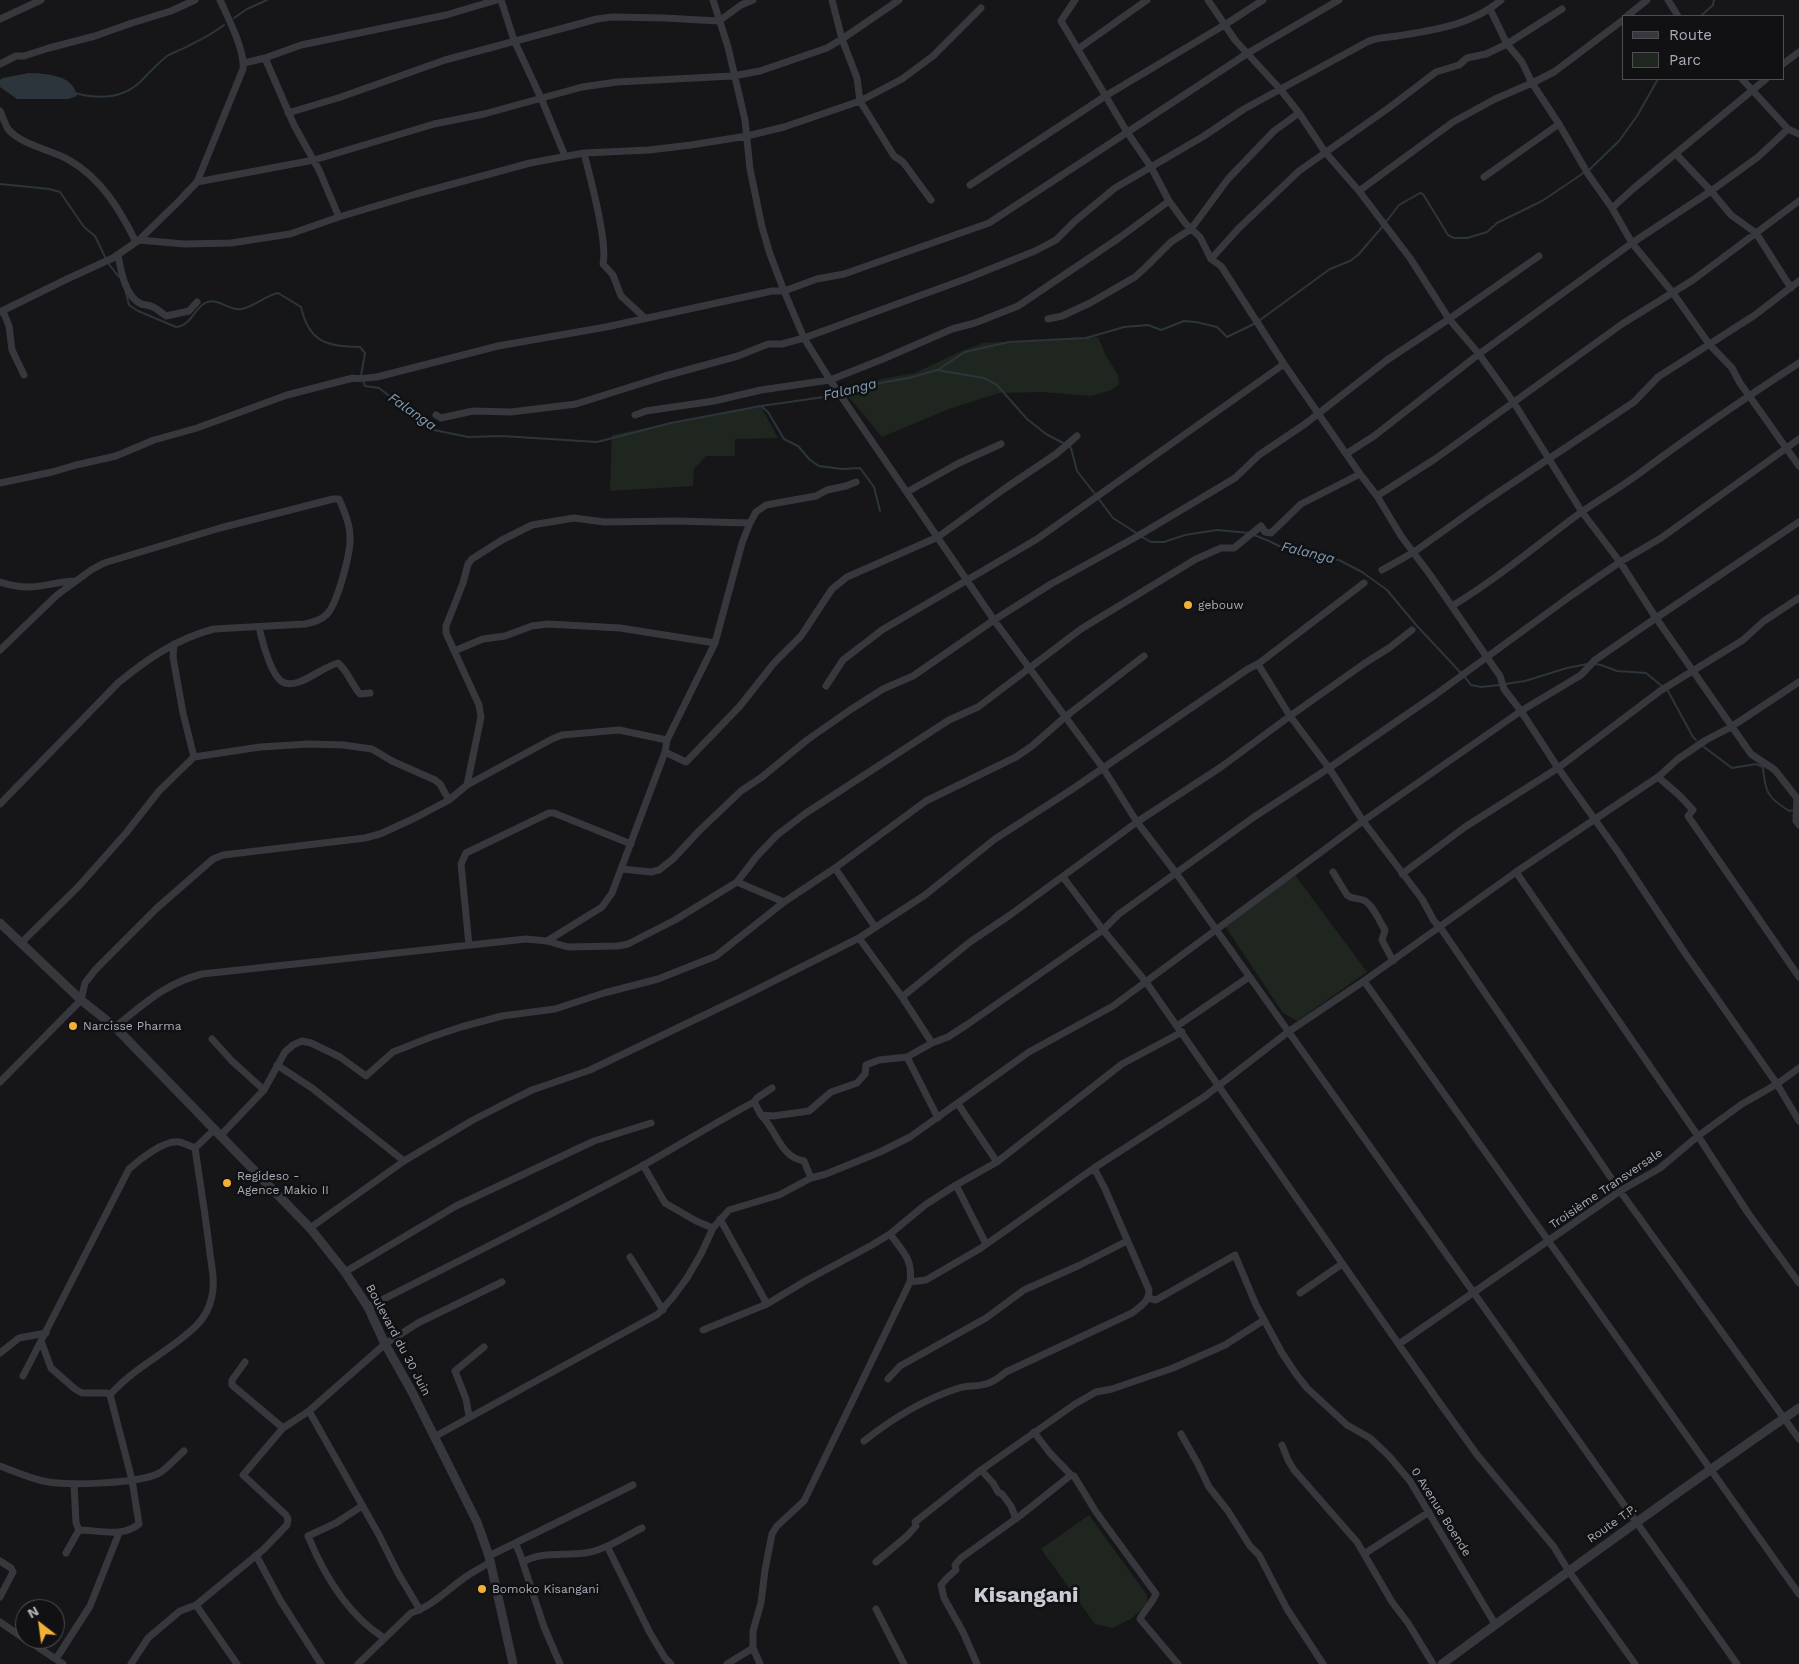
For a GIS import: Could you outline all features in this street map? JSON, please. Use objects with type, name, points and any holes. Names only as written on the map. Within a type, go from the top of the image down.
[{"type":"street","points":[[0,19],[40,0]]},
{"type":"street","points":[[0,64],[16,56],[24,56],[96,36],[172,11],[195,0]]},
{"type":"street","points":[[24,375],[12,350],[9,326],[1,311],[115,257],[138,241],[197,182],[239,81],[244,62],[220,0]]},
{"type":"street","points":[[244,62],[265,58],[300,46],[446,16],[499,0],[514,40],[542,98],[565,156]]},
{"type":"street","points":[[713,0],[728,47],[743,112],[753,189],[770,254],[804,338],[832,383],[994,620],[1103,768],[1136,822],[1216,929],[1737,1664]]},
{"type":"street","points":[[288,113],[341,97],[445,60],[597,19],[612,17],[719,21],[740,5],[753,0]]},
{"type":"street","points":[[832,0],[842,39],[857,78],[860,101],[894,156],[903,162],[931,200]]},
{"type":"street","points":[[197,182],[314,160],[434,124],[484,114],[582,87],[617,82],[734,76],[760,71],[827,48],[899,0]]},
{"type":"street","points":[[1075,0],[1061,22],[1127,132],[1151,167],[1169,201],[1191,229],[1200,237],[1211,259],[1221,266],[1284,364],[1377,496],[1401,536],[1500,676],[1504,689],[1777,1084],[1799,1121]]},
{"type":"street","points":[[1078,49],[1147,0]]},
{"type":"street","points":[[1208,0],[1235,40],[1299,112],[1325,152],[1385,224],[1410,258],[1449,319],[1479,354],[1514,403],[1582,512],[1620,562],[1731,727],[1751,754],[1775,770],[1797,798],[1796,821],[1799,825]]},
{"type":"street","points":[[970,184],[1106,95],[1263,0]]},
{"type":"street","points":[[0,483],[116,456],[154,440],[204,426],[287,396],[353,378],[377,377],[498,346],[606,327],[772,291],[784,291],[817,278],[844,274],[989,223],[1248,53],[1339,0]]},
{"type":"street","points":[[436,415],[441,418],[473,411],[511,412],[576,404],[665,376],[738,356],[768,344],[782,344],[804,338],[968,278],[1056,240],[1075,221],[1116,188],[1280,89],[1376,38],[1394,37],[1449,26],[1479,16],[1501,0]]},
{"type":"street","points":[[1628,15],[1648,0]]},
{"type":"street","points":[[1668,0],[1677,15]]},
{"type":"street","points":[[138,241],[184,244],[231,243],[290,234],[339,217],[530,163],[584,153],[649,150],[747,136],[784,126],[860,101],[902,79],[933,56],[981,8]]},
{"type":"street","points":[[1211,259],[1239,228],[1286,182],[1436,72],[1460,65],[1466,58],[1486,54],[1507,44],[1562,8]]},
{"type":"street","points":[[1490,9],[1507,44],[1522,62],[1532,83],[1587,172],[1612,208],[1632,243],[1673,293],[1709,344],[1732,368],[1799,466]]},
{"type":"street","points":[[1359,191],[1453,122],[1560,67],[1622,21]]},
{"type":"street","points":[[1784,63],[1799,52]]},
{"type":"street","points":[[265,58],[288,113],[314,160],[339,217]]},
{"type":"street","points":[[1743,80],[1788,128],[1799,134]]},
{"type":"street","points":[[1612,208],[1765,80]]},
{"type":"street","points":[[0,111],[9,129],[18,137],[70,160],[88,173],[109,194],[138,241]]},
{"type":"street","points":[[1048,319],[1062,316],[1090,303],[1135,276],[1171,242],[1191,229],[1228,179],[1274,131],[1299,112]]},
{"type":"street","points":[[1484,177],[1559,124]]},
{"type":"street","points":[[1346,454],[1374,436],[1479,354],[1632,243],[1711,191],[1758,157],[1788,128]]},
{"type":"street","points":[[584,153],[598,213],[603,264],[613,275],[621,296],[645,318]]},
{"type":"street","points":[[1676,154],[1731,215],[1756,234],[1791,288]]},
{"type":"street","points":[[635,415],[646,411],[714,401],[761,390],[832,383],[952,329],[975,323],[1018,306],[1112,244],[1169,201]]},
{"type":"street","points":[[1377,496],[1435,459],[1622,324],[1693,280],[1799,201]]},
{"type":"street","points":[[622,869],[651,872],[659,870],[673,859],[741,791],[762,777],[808,740],[883,689],[913,676],[994,620],[1052,584],[1235,478],[1259,456],[1318,414],[1387,360],[1539,256]]},
{"type":"street","points":[[115,257],[128,288],[134,298],[141,304],[154,307],[166,316],[189,312],[197,302]]},
{"type":"street","points":[[1382,570],[1414,552],[1634,402],[1658,377],[1755,315],[1799,281]]},
{"type":"street","points":[[1452,606],[1473,593],[1668,450],[1749,394],[1799,363]]},
{"type":"street","points":[[826,686],[843,660],[875,635],[1038,539],[1284,364]]},
{"type":"street","points":[[665,752],[686,762],[740,706],[774,663],[801,636],[832,589],[839,583],[938,537],[1064,448],[1076,436]]},
{"type":"street","points":[[761,1115],[809,1111],[831,1092],[857,1083],[865,1074],[866,1065],[880,1060],[907,1057],[932,1043],[948,1037],[968,1024],[1102,930],[1119,914],[1254,817],[1329,768],[1620,562],[1660,538],[1799,439]]},
{"type":"street","points":[[907,492],[959,463],[1001,444]]},
{"type":"street","points":[[115,1027],[156,994],[185,978],[202,974],[526,939],[548,940],[568,947],[600,948],[628,944],[675,920],[737,882],[757,856],[777,835],[806,813],[949,720],[978,707],[1081,629],[1196,559],[1221,548],[1234,548],[1261,526],[1264,532],[1271,533],[1301,504],[1360,474]]},
{"type":"street","points":[[548,940],[602,907],[612,893],[665,752],[666,740],[715,643],[742,543],[756,512],[766,505],[816,496],[827,490],[856,482]]},
{"type":"street","points":[[0,650],[57,595],[91,570],[104,564],[220,528],[339,499],[345,512],[350,536],[349,548],[336,601],[328,614],[318,621],[305,624],[214,629],[174,644],[136,668],[118,683],[0,804]]},
{"type":"street","points":[[467,785],[481,717],[479,705],[446,633],[446,626],[463,583],[468,564],[502,540],[532,525],[574,518],[604,522],[750,523]]},
{"type":"street","points":[[434,1437],[469,1416],[658,1314],[687,1278],[713,1228],[729,1210],[779,1195],[811,1178],[826,1174],[880,1152],[910,1137],[1029,1052],[1094,1018],[1146,982],[1363,821],[1521,711],[1580,676],[1595,660],[1799,522]]},
{"type":"street","points":[[0,582],[16,587],[30,587],[62,581],[77,581]]},
{"type":"street","points":[[310,1228],[404,1161],[473,1120],[532,1090],[590,1070],[859,938],[925,895],[995,839],[1258,664],[1364,583]]},
{"type":"street","points":[[1402,874],[1465,827],[1558,768],[1663,689],[1743,640],[1764,621],[1799,598]]},
{"type":"street","points":[[454,651],[483,639],[505,636],[532,626],[548,624],[620,628],[715,643]]},
{"type":"street","points":[[259,627],[262,643],[280,681],[288,684],[299,682],[338,663],[344,667],[351,683],[360,694],[370,692]]},
{"type":"street","points":[[902,997],[970,942],[1063,877],[1136,822],[1221,767],[1364,662],[1389,648],[1412,630]]},
{"type":"street","points":[[174,644],[173,657],[182,713],[194,757]]},
{"type":"street","points":[[195,1148],[218,1132],[264,1090],[285,1052],[293,1044],[302,1041],[311,1043],[340,1057],[366,1076],[393,1052],[461,1027],[502,1016],[555,1009],[698,965],[716,956],[784,902],[835,868],[926,802],[1016,757],[1032,746],[1065,717],[1144,656]]},
{"type":"street","points":[[1258,664],[1290,716],[1329,768],[1363,821],[1422,899],[1434,921],[1440,927],[1620,1191],[1799,1439]]},
{"type":"street","points":[[910,1282],[926,1280],[1027,1217],[1094,1168],[1219,1086],[1288,1032],[1393,961],[1516,872],[1658,777],[1696,746],[1731,727],[1799,682]]},
{"type":"street","points":[[0,1082],[81,1000],[84,982],[95,970],[157,908],[213,859],[223,855],[365,838],[397,827],[449,800],[467,785],[562,735],[619,730],[666,740]]},
{"type":"street","points":[[21,944],[78,887],[126,834],[159,791],[194,757],[260,747],[309,744],[343,745],[372,749],[392,761],[435,780],[440,784],[449,800]]},
{"type":"street","points":[[1658,777],[1693,810],[1688,816],[1799,977]]},
{"type":"street","points":[[469,945],[461,864],[466,853],[549,813],[554,813],[631,844]]},
{"type":"street","points":[[835,868],[875,927]]},
{"type":"street","points":[[1333,872],[1347,896],[1365,901],[1371,907],[1385,930],[1382,940],[1393,961]]},
{"type":"street","points":[[1516,872],[1698,1136],[1748,1213],[1799,1283]]},
{"type":"street","points":[[1063,877],[1102,930],[1146,982],[1478,1456],[1554,1547],[1568,1570],[1635,1664]]},
{"type":"street","points":[[737,882],[784,902]]},
{"type":"street","name":"Boulevard du 30 Juin","points":[[0,923],[81,1000],[115,1027],[310,1228],[345,1272],[368,1307],[385,1344],[477,1522],[490,1559],[513,1664]]},
{"type":"street","points":[[859,938],[902,997],[932,1043]]},
{"type":"street","points":[[703,1330],[767,1304],[890,1234],[925,1205],[997,1162],[1122,1064],[1180,1029],[1249,976]]},
{"type":"street","points":[[1364,981],[1799,1594]]},
{"type":"street","points":[[212,1039],[232,1061],[264,1090]]},
{"type":"street","points":[[907,1057],[938,1118]]},
{"type":"street","points":[[277,1065],[326,1099],[404,1161]]},
{"type":"street","name":"Troisième Transversale","points":[[1399,1344],[1620,1191],[1660,1168],[1698,1136],[1742,1104],[1777,1084],[1799,1068]]},
{"type":"street","points":[[368,1307],[490,1246],[644,1165],[716,1122],[754,1102],[772,1088]]},
{"type":"street","points":[[754,1102],[785,1150],[794,1160],[804,1161],[811,1178]]},
{"type":"street","points":[[958,1104],[997,1162]]},
{"type":"street","points":[[345,1272],[456,1206],[594,1141],[650,1123]]},
{"type":"street","points":[[23,1376],[129,1170],[136,1163],[166,1144],[180,1142],[195,1148]]},
{"type":"street","points":[[110,1395],[135,1370],[166,1351],[197,1325],[206,1312],[212,1298],[213,1283],[207,1227],[195,1148]]},
{"type":"street","points":[[644,1165],[665,1203],[696,1221],[713,1228]]},
{"type":"street","points":[[864,1441],[886,1424],[920,1403],[961,1387],[993,1382],[1006,1372],[1132,1313],[1148,1298],[1149,1290],[1109,1196],[1094,1168]]},
{"type":"street","points":[[956,1185],[986,1244]]},
{"type":"street","points":[[720,1219],[767,1304]]},
{"type":"street","points":[[760,1664],[753,1648],[753,1631],[761,1603],[772,1534],[777,1526],[804,1501],[910,1282],[912,1270],[910,1263],[890,1234]]},
{"type":"street","points":[[888,1379],[900,1366],[986,1318],[1024,1290],[1080,1266],[1127,1241]]},
{"type":"street","name":"0 Avenue Boende","points":[[1148,1298],[1156,1300],[1235,1255],[1264,1320],[1282,1353],[1307,1388],[1347,1425],[1370,1438],[1390,1456],[1410,1481],[1495,1624]]},
{"type":"street","points":[[630,1257],[663,1310]]},
{"type":"street","points":[[1300,1293],[1342,1264]]},
{"type":"street","points":[[131,1664],[148,1638],[180,1611],[196,1605],[256,1555],[287,1525],[288,1519],[243,1475],[282,1428],[309,1412],[385,1344],[418,1324],[502,1282]]},
{"type":"street","points":[[876,1562],[907,1536],[924,1513],[981,1470],[1075,1404],[1096,1392],[1112,1389],[1173,1368],[1224,1345],[1264,1320]]},
{"type":"street","points":[[0,1353],[19,1338],[46,1332]]},
{"type":"street","points":[[41,1341],[51,1368],[75,1389],[82,1393],[107,1393],[110,1395]]},
{"type":"street","points":[[469,1416],[466,1399],[455,1371],[484,1347]]},
{"type":"street","points":[[245,1362],[232,1380],[232,1385],[282,1428]]},
{"type":"street","points":[[79,1530],[119,1533],[132,1529],[139,1524],[132,1480],[110,1395]]},
{"type":"street","name":"Route T.P.","points":[[1442,1664],[1568,1570],[1799,1408]]},
{"type":"street","points":[[309,1412],[420,1610]]},
{"type":"street","points":[[1034,1432],[1049,1452],[1074,1476],[1096,1512],[1156,1594],[1152,1604],[1144,1610],[1140,1619],[1178,1664]]},
{"type":"street","points":[[1181,1434],[1209,1487],[1228,1511],[1250,1546],[1259,1555],[1287,1609],[1323,1664]]},
{"type":"street","points":[[1282,1445],[1294,1470],[1357,1542],[1392,1602],[1408,1623],[1433,1664]]},
{"type":"street","points":[[0,1466],[42,1481],[60,1484],[132,1480],[161,1472],[184,1452]]},
{"type":"street","points":[[981,1470],[1011,1506],[1016,1519]]},
{"type":"street","points":[[976,1664],[963,1632],[944,1598],[941,1585],[956,1570],[955,1565],[961,1558],[1016,1519],[1071,1475]]},
{"type":"street","points":[[74,1484],[76,1523],[79,1530]]},
{"type":"street","points":[[358,1664],[411,1613],[420,1610],[490,1559],[515,1543],[633,1485]]},
{"type":"street","points":[[362,1506],[308,1536],[318,1559],[338,1592],[370,1630],[384,1638]]},
{"type":"street","points":[[1364,1554],[1429,1512]]},
{"type":"street","points":[[523,1562],[528,1559],[552,1555],[586,1554],[607,1546],[642,1528]]},
{"type":"street","points":[[66,1553],[79,1530]]},
{"type":"street","points":[[56,1659],[90,1606],[119,1533]]},
{"type":"street","points":[[515,1543],[544,1627],[560,1664]]},
{"type":"street","points":[[607,1546],[650,1633],[665,1658],[671,1664]]},
{"type":"street","points":[[256,1555],[280,1600],[321,1664]]},
{"type":"street","points":[[0,1561],[11,1568],[13,1572],[0,1597]]},
{"type":"street","points":[[196,1605],[237,1664]]},
{"type":"street","points":[[876,1609],[904,1664]]},
{"type":"street","points":[[0,1622],[15,1632]]},
{"type":"street","points":[[727,1664],[753,1648]]},
{"type":"street","points":[[40,1649],[63,1664]]},
{"type":"green space","points":[[1098,337],[1106,356],[1118,375],[1119,384],[1112,390],[1091,396],[1042,392],[999,393],[949,409],[882,437],[842,389],[870,381],[915,373],[983,343]]},
{"type":"green space","points":[[760,405],[778,438],[735,439],[735,456],[706,456],[694,469],[693,486],[610,491],[612,435]]},
{"type":"green space","points":[[1295,875],[1367,972],[1297,1021],[1283,1013],[1225,926]]},
{"type":"green space","points":[[1089,1515],[1147,1595],[1148,1603],[1132,1618],[1113,1628],[1095,1624],[1041,1549]]},
{"type":"shaded area","points":[[29,73],[51,75],[65,79],[70,83],[77,96],[68,99],[17,99],[0,87],[0,80],[3,78]]},
{"type":"waterway","points":[[234,18],[247,9],[267,0]]},
{"type":"waterway","points":[[1702,15],[1713,5],[1714,0]]},
{"type":"waterway","points":[[75,93],[100,97],[125,92],[133,88],[167,56],[202,39],[224,25]]},
{"type":"waterway","points":[[1589,170],[1619,141],[1637,116],[1657,80]]},
{"type":"waterway","points":[[1386,222],[1399,205],[1420,193],[1423,194],[1448,235],[1454,238],[1467,238],[1487,232],[1497,223],[1542,201],[1585,172]]},
{"type":"waterway","name":"Falanga","points":[[0,184],[49,189],[60,192],[84,227],[95,236],[106,259]]},
{"type":"waterway","points":[[1260,320],[1330,269],[1350,261],[1358,255],[1383,226]]},
{"type":"waterway","name":"Falanga","points":[[108,263],[119,277]]},
{"type":"waterway","name":"Falanga","points":[[126,293],[129,305],[138,311],[176,327],[189,321],[201,306],[210,301],[242,309],[278,293],[301,307],[309,328],[321,340],[338,345],[360,347],[365,353],[361,376]]},
{"type":"waterway","points":[[939,369],[965,352],[1009,342],[1086,338],[1124,327],[1148,325],[1161,330],[1184,321],[1217,327],[1227,337],[1256,323]]},
{"type":"waterway","name":"Falanga","points":[[840,390],[909,378],[937,370],[984,378],[997,385],[1027,419],[1046,434],[1065,444]]},
{"type":"waterway","name":"Falanga","points":[[363,381],[365,386],[379,388],[434,430],[468,437],[502,436],[597,442],[671,423],[761,406],[824,397],[836,391]]},
{"type":"waterway","points":[[761,406],[768,412],[784,439],[798,446],[810,460],[819,466],[842,469],[860,468],[874,487],[880,511]]},
{"type":"waterway","name":"Falanga","points":[[1069,447],[1071,448],[1077,471],[1095,494]]},
{"type":"waterway","name":"Falanga","points":[[1098,498],[1113,518],[1138,534]]},
{"type":"waterway","name":"Falanga","points":[[1142,537],[1151,542],[1164,542],[1185,535],[1217,530],[1249,533]]},
{"type":"waterway","name":"Falanga","points":[[1254,535],[1283,548],[1317,558],[1339,560],[1362,572],[1387,590],[1417,626],[1461,673]]},
{"type":"waterway","name":"Falanga","points":[[1505,684],[1525,681],[1587,664]]},
{"type":"waterway","name":"Falanga","points":[[1595,664],[1617,671],[1646,673],[1668,691],[1696,740]]},
{"type":"waterway","name":"Falanga","points":[[1464,676],[1471,685],[1481,687],[1500,685]]},
{"type":"waterway","name":"Falanga","points":[[1704,747],[1732,768],[1756,764],[1763,767],[1768,793],[1776,802],[1789,811],[1795,810]]},
{"type":"place","name":"gebouw","points":[[1188,605]]},
{"type":"place","name":"Narcisse Pharma","points":[[73,1026]]},
{"type":"place","name":"Regideso - Agence Makio II","points":[[227,1183]]},
{"type":"place","name":"Bomoko Kisangani","points":[[482,1589]]},
{"type":"district","name":"Kisangani","points":[[1026,1596]]}]
